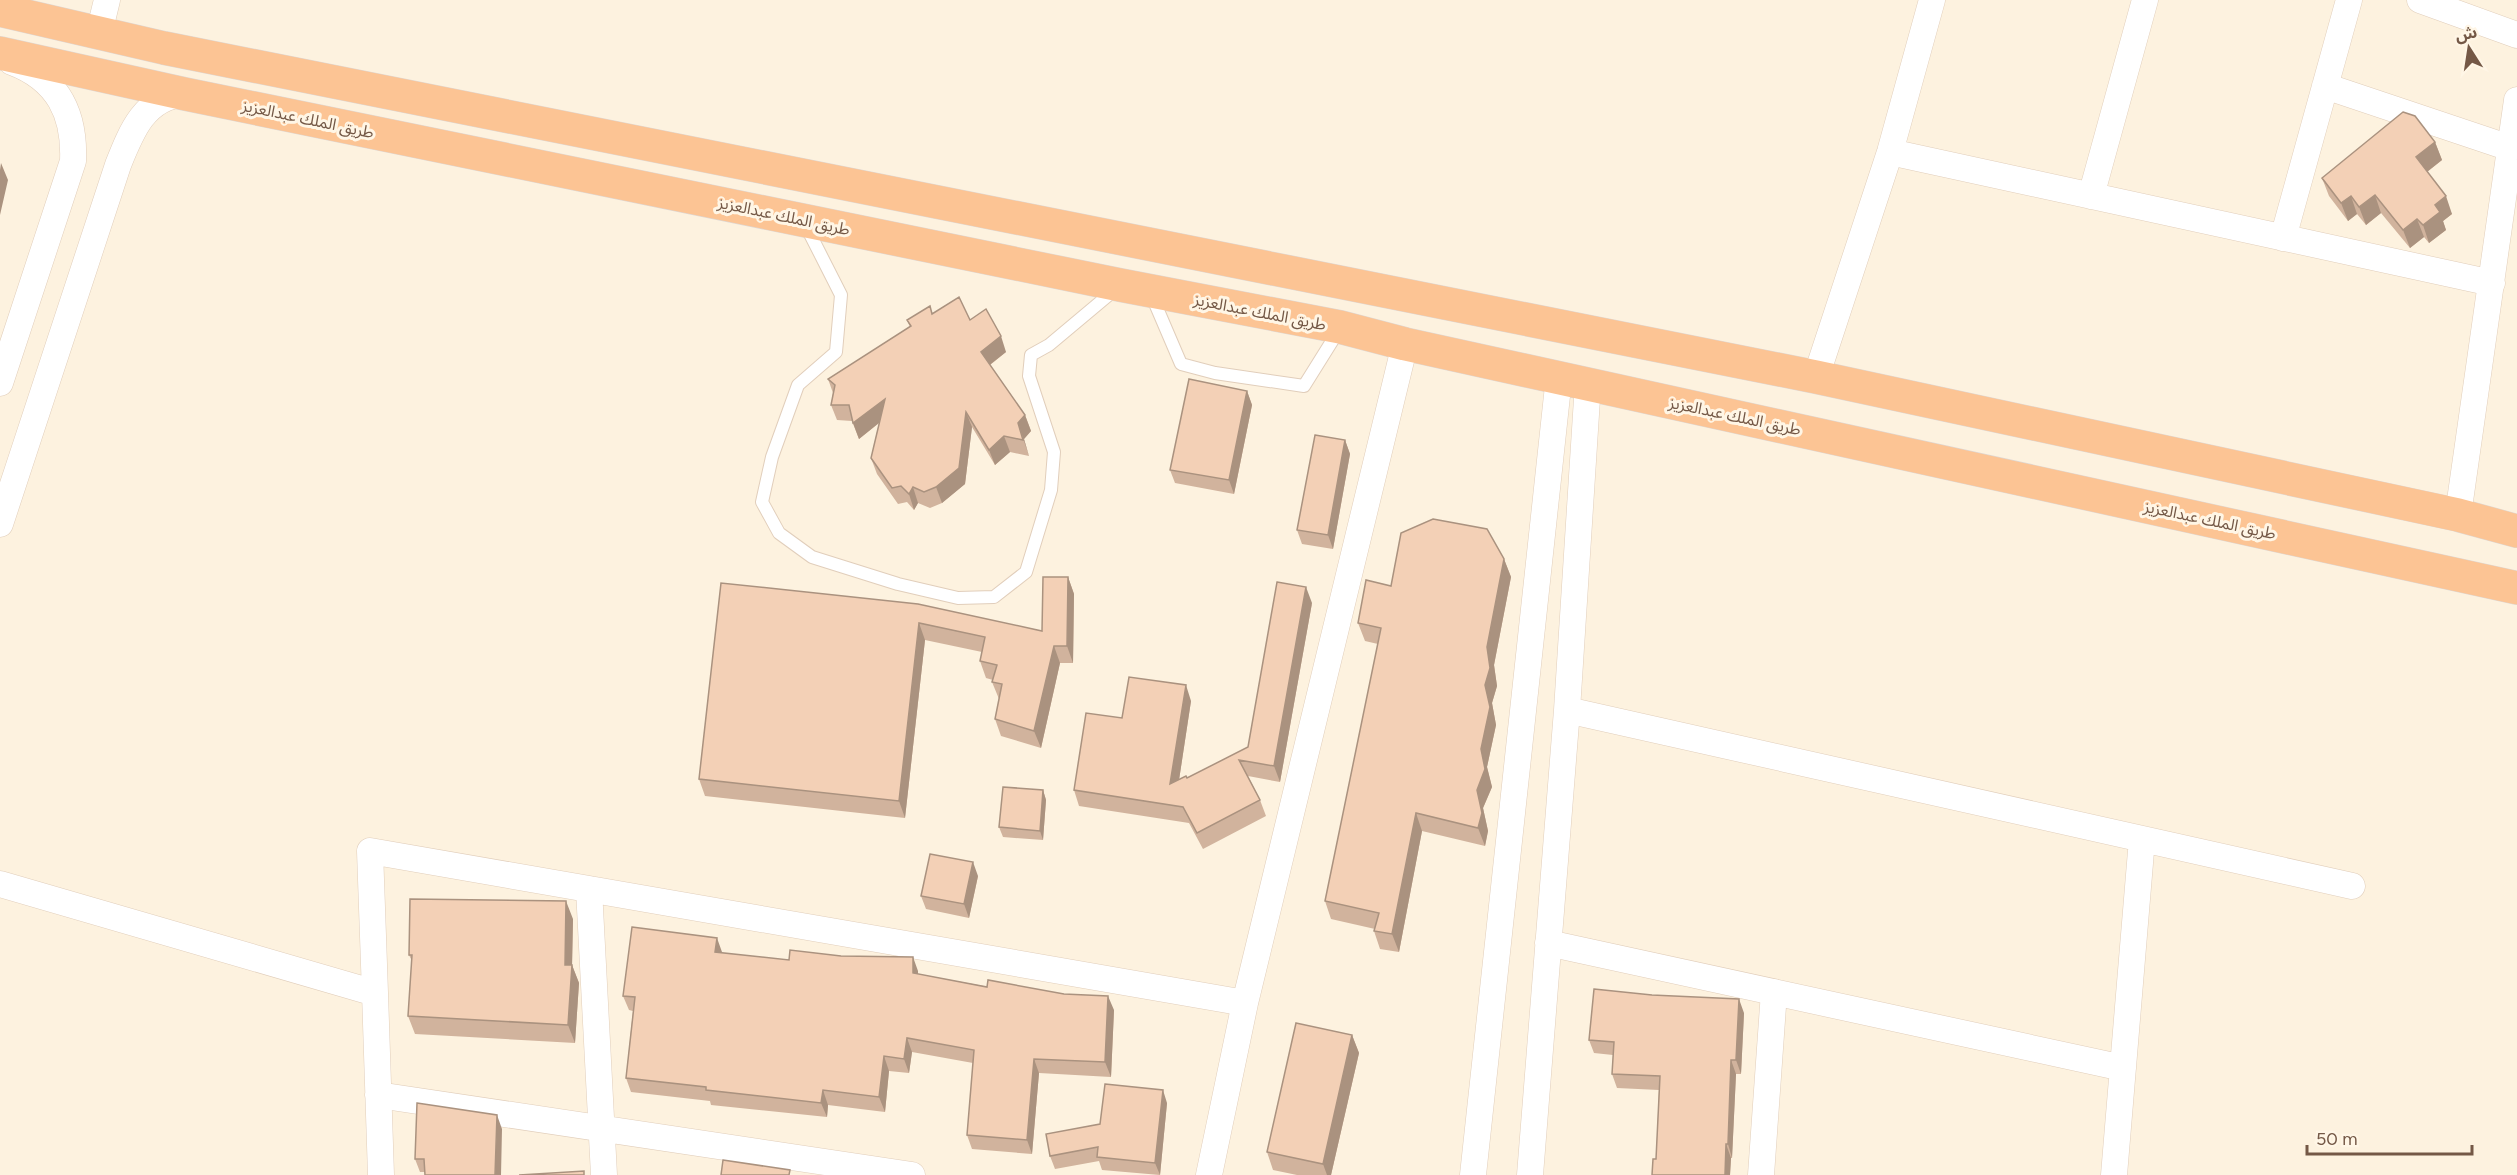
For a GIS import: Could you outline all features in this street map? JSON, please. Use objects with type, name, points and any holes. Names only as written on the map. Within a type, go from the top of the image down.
[{"type":"highway","points":[[0,10],[164,48],[1816,377],[2458,515],[2517,531]]},
{"type":"highway","name":"طريق الملك عبدالعزيز","points":[[0,54],[803,220],[1340,327],[1405,344],[2517,588]]},
{"type":"street","points":[[99,33],[107,0]]},
{"type":"street","points":[[1816,377],[1890,152],[1932,0]]},
{"type":"street","points":[[2091,196],[2145,0]]},
{"type":"street","points":[[2283,238],[2349,0]]},
{"type":"street","points":[[2420,0],[2517,35]]},
{"type":"street","points":[[0,58],[27,68],[52,88],[67,112],[74,137],[73,161],[0,383]]},
{"type":"street","points":[[2325,86],[2510,148]]},
{"type":"street","points":[[0,524],[118,165],[131,132],[138,119],[158,101],[176,94],[185,94]]},
{"type":"street","points":[[2458,515],[2517,100]]},
{"type":"street","points":[[1890,152],[2492,283]]},
{"type":"street","points":[[1209,1175],[1245,1003],[1405,344]]},
{"type":"street","points":[[1530,1175],[1567,710],[1573,380]]},
{"type":"street","points":[[1473,1175],[1573,380]]},
{"type":"street","points":[[1567,710],[2352,886]]},
{"type":"street","points":[[2114,1175],[2142,839]]},
{"type":"street","points":[[381,1175],[370,850],[1245,1003]]},
{"type":"street","points":[[0,884],[375,993]]},
{"type":"street","points":[[589,889],[604,1175]]},
{"type":"street","points":[[1548,943],[2123,1068]]},
{"type":"street","points":[[1761,1175],[1774,992]]},
{"type":"street","points":[[378,1095],[912,1175]]},
{"type":"lane","points":[[803,220],[841,295],[836,352],[798,385],[772,457],[762,502],[779,533],[812,557],[898,584],[958,598],[994,597],[1026,572],[1051,490],[1054,452],[1029,376],[1031,355],[1135,287],[1181,364],[1215,372],[1304,386],[1340,327]]},
{"type":"building","points":[[2403,112],[2415,116],[2435,142],[2416,157],[2446,196],[2435,205],[2440,212],[2423,225],[2417,219],[2403,230],[2375,195],[2359,207],[2351,196],[2341,203],[2322,178]]},
{"type":"building","points":[[959,297],[970,320],[986,309],[1001,336],[981,352],[1025,415],[1018,423],[1023,440],[1004,436],[989,450],[966,412],[959,468],[936,487],[924,492],[913,487],[909,494],[901,486],[892,488],[871,458],[885,399],[853,423],[849,405],[831,405],[835,385],[828,379],[911,326],[907,320],[930,306],[932,314]]},
{"type":"building","points":[[1189,379],[1247,391],[1229,480],[1170,470]]},
{"type":"building","points":[[1315,435],[1345,440],[1328,535],[1297,530]]},
{"type":"building","points":[[1433,519],[1487,529],[1504,559],[1487,647],[1490,668],[1485,685],[1490,707],[1481,749],[1485,769],[1477,790],[1482,813],[1478,828],[1416,813],[1392,934],[1374,931],[1379,913],[1325,901],[1381,628],[1358,623],[1366,580],[1391,586],[1401,533]]},
{"type":"building","points":[[1043,577],[1068,577],[1067,646],[1054,646],[1034,731],[995,719],[1002,684],[992,682],[997,665],[980,661],[985,637],[919,623],[899,801],[699,779],[721,583],[918,604],[1042,631]]},
{"type":"building","points":[[1277,582],[1306,587],[1274,766],[1239,760],[1260,800],[1197,833],[1183,807],[1074,790],[1086,713],[1122,718],[1129,677],[1186,685],[1170,784],[1186,776],[1187,778],[1248,747]]},
{"type":"building","points":[[1003,787],[1043,790],[1040,831],[999,827]]},
{"type":"building","points":[[930,854],[973,862],[964,904],[921,896]]},
{"type":"building","points":[[410,899],[566,901],[565,965],[572,965],[568,1025],[408,1016],[412,955],[409,955]]},
{"type":"building","points":[[632,927],[717,938],[715,952],[789,960],[790,950],[841,956],[913,957],[913,973],[987,987],[988,980],[1064,994],[1108,996],[1105,1062],[1034,1059],[1027,1140],[967,1135],[974,1050],[907,1038],[904,1059],[884,1056],[879,1097],[823,1090],[821,1103],[626,1078],[635,997],[623,996]]},
{"type":"building","points":[[1594,989],[1652,995],[1739,999],[1736,1060],[1731,1060],[1725,1175],[1652,1175],[1653,1159],[1656,1159],[1660,1076],[1612,1074],[1614,1042],[1589,1040]]},
{"type":"building","points":[[1296,1023],[1352,1035],[1323,1164],[1267,1152]]},
{"type":"building","points":[[1105,1084],[1163,1090],[1155,1163],[1097,1157],[1098,1147],[1050,1156],[1046,1134],[1100,1124]]},
{"type":"building","points":[[417,1103],[497,1115],[495,1175],[425,1175],[424,1159],[415,1159]]},
{"type":"building","points":[[723,1160],[790,1170],[789,1175],[721,1175]]},
{"type":"building","points":[[584,1171],[584,1175],[519,1175]]}]
